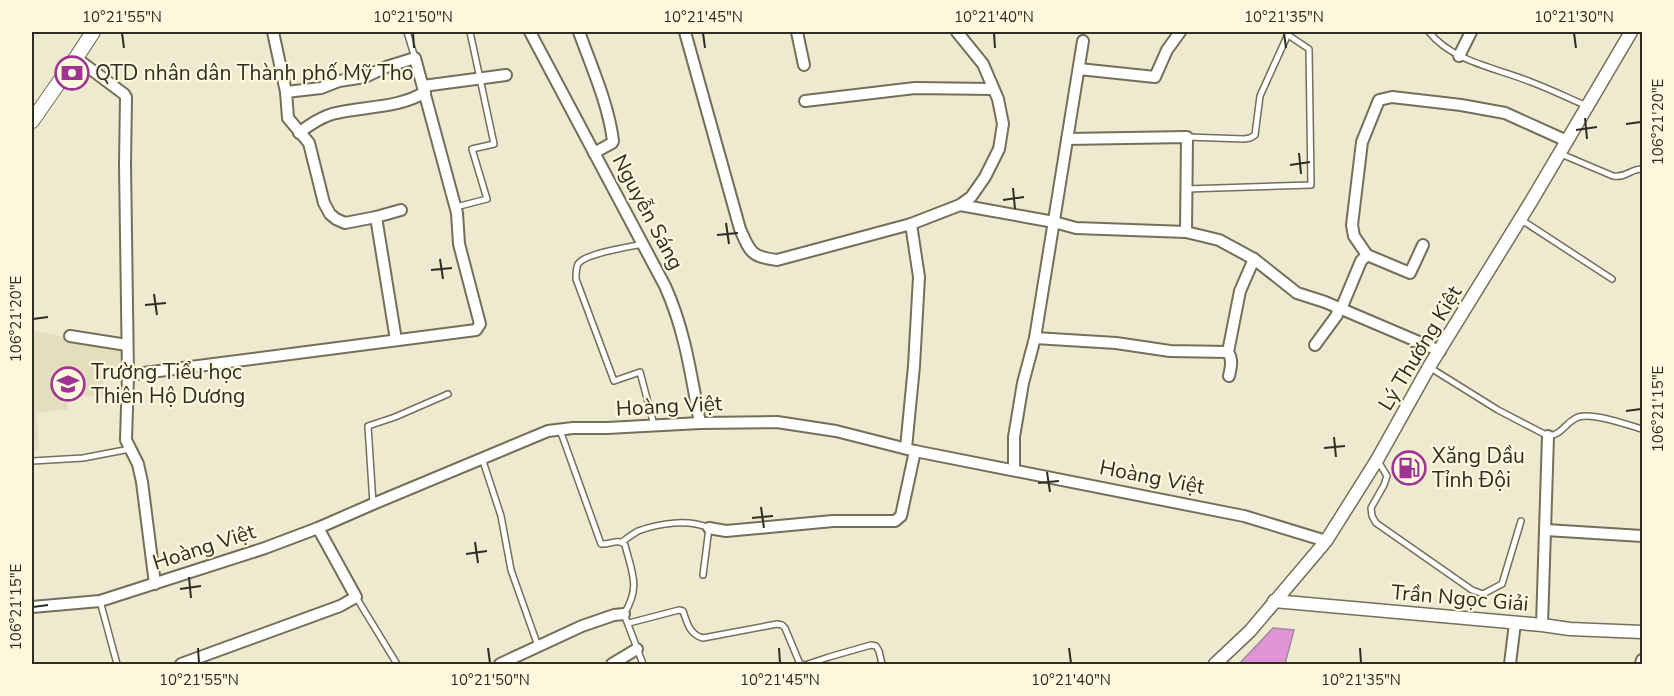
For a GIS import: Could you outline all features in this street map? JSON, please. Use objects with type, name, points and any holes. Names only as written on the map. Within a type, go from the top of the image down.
[{"type":"main road","points":[[32,121],[93,32]]},
{"type":"street","points":[[273,32],[286,92],[288,118],[309,143],[324,202],[330,214],[345,223],[401,210]]},
{"type":"street","name":"Nguyễn Sáng","points":[[530,32],[676,310],[685,343],[700,423]]},
{"type":"street","points":[[579,32],[605,109],[613,141],[594,153]]},
{"type":"street","points":[[685,32],[740,229],[747,246],[758,258],[777,260],[911,224],[960,205],[978,189],[999,148],[1004,124],[998,99],[982,64],[957,32]]},
{"type":"street","points":[[797,32],[804,64]]},
{"type":"street","points":[[1079,69],[1155,77],[1167,50],[1180,32]]},
{"type":"street","points":[[1459,56],[1471,32]]},
{"type":"street","name":"Lý Thường Kiệt","points":[[1215,664],[1250,631],[1326,541],[1377,460],[1430,367],[1631,32]]},
{"type":"street","points":[[1014,469],[1014,436],[1023,383],[1035,338],[1083,41]]},
{"type":"street","points":[[76,58],[126,97],[128,375],[126,440],[138,464],[142,482],[155,584]]},
{"type":"street","points":[[128,375],[479,328],[480,324],[459,244],[456,207],[415,58],[386,67],[365,77],[339,81],[321,88],[286,92]]},
{"type":"street","points":[[299,133],[312,123],[333,114],[412,100],[424,89],[506,75]]},
{"type":"street","points":[[805,101],[915,88],[993,88]]},
{"type":"street","points":[[1423,245],[1410,273],[1367,255],[1354,236],[1352,225],[1362,142],[1379,100],[1392,97],[1505,113],[1567,141]]},
{"type":"street","points":[[1067,139],[1187,137],[1186,232]]},
{"type":"street","points":[[960,205],[1076,228],[1186,232],[1219,240],[1254,259],[1297,293],[1340,308],[1440,351]]},
{"type":"street","points":[[376,217],[396,340]]},
{"type":"street","points":[[709,528],[726,531],[833,521],[895,521],[901,516],[910,449],[919,278],[911,224]]},
{"type":"street","points":[[1315,345],[1337,315],[1361,261],[1367,255]]},
{"type":"street","points":[[1228,376],[1232,364],[1228,352],[1240,291],[1254,259]]},
{"type":"street","points":[[70,336],[127,345]]},
{"type":"street","points":[[1035,338],[1116,343],[1170,351],[1228,352]]},
{"type":"street","name":"Hoàng Việt","points":[[32,608],[100,601],[265,548],[548,432],[654,425],[777,422],[836,431],[910,449],[1244,516],[1326,541]]},
{"type":"street","points":[[1542,625],[1548,436]]},
{"type":"street","points":[[180,664],[340,606],[356,597],[318,528]]},
{"type":"street","points":[[1546,530],[1642,536]]},
{"type":"street","name":"Trần Ngọc Giải","points":[[1274,601],[1569,629],[1642,632]]},
{"type":"street","points":[[500,664],[582,626],[614,615],[626,618]]},
{"type":"street","points":[[1510,664],[1515,623]]},
{"type":"street","points":[[612,664],[637,649]]},
{"type":"street","points":[[1641,664],[1642,660]]},
{"type":"lane","points":[[407,32],[415,58]]},
{"type":"lane","points":[[456,207],[487,199],[472,149],[494,144],[470,32]]},
{"type":"lane","points":[[1429,32],[1459,56],[1531,82],[1587,106]]},
{"type":"lane","points":[[1186,189],[1311,185],[1309,49],[1288,33],[1260,96],[1255,135],[1244,139],[1187,137]]},
{"type":"lane","points":[[1559,154],[1613,176],[1621,177],[1639,168],[1642,169]]},
{"type":"lane","points":[[1520,219],[1612,279]]},
{"type":"lane","points":[[643,244],[589,257],[579,263],[576,279],[614,381],[640,372],[654,425]]},
{"type":"lane","points":[[1430,367],[1498,410],[1548,436],[1557,435],[1580,416],[1593,416],[1642,429]]},
{"type":"lane","points":[[373,504],[368,426],[448,394]]},
{"type":"lane","points":[[560,430],[601,544],[622,542],[637,532],[672,523],[698,524],[709,528],[703,575]]},
{"type":"lane","points":[[32,461],[83,458],[130,449]]},
{"type":"lane","points":[[482,458],[501,516],[511,570],[538,646]]},
{"type":"lane","points":[[1377,460],[1387,476],[1371,508],[1376,523],[1472,590],[1483,594],[1502,584],[1521,521]]},
{"type":"lane","points":[[622,542],[625,545],[634,585],[633,598],[626,618],[643,664]]},
{"type":"lane","points":[[356,597],[397,664]]},
{"type":"lane","points":[[100,601],[117,664]]},
{"type":"lane","points":[[626,618],[683,611],[691,630],[697,637],[703,638],[739,630],[782,625],[802,664]]},
{"type":"lane","points":[[808,664],[871,645],[876,646],[879,651],[882,664]]},
{"type":"shaded area","name":"Trường Tiểu học Thiên Hộ Dương","points":[[32,330],[124,350],[123,369],[103,372],[104,396],[67,396],[68,409],[37,413],[39,450],[32,450]]},
{"type":"building","points":[[1273,628],[1294,630],[1285,664],[1239,664]]},
{"type":"place","name":"QTD nhân dân Thành phố Mỹ Tho","points":[[72,73]]},
{"type":"place","name":"Trường Tiểu học Thiên Hộ Dương","points":[[68,384]]},
{"type":"place","name":"Xăng Dầu Tỉnh Đội","points":[[1409,468]]}]
